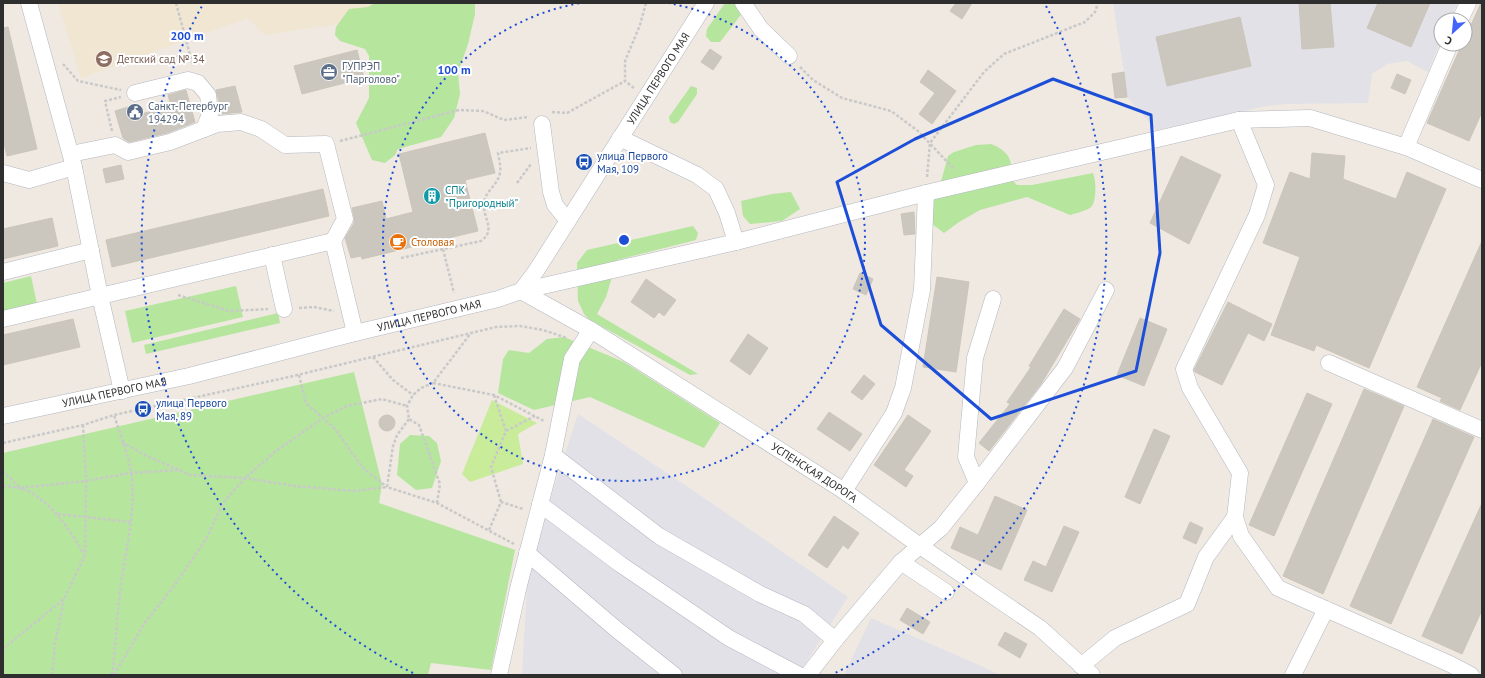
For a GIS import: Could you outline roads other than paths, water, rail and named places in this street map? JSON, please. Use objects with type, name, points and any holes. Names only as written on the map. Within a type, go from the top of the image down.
[{"type":"street","points":[[29,3],[72,161],[100,296],[122,391]]},
{"type":"street","name":"УЛИЦА ПЕРВОГО МАЯ","points":[[3,416],[189,376],[355,333],[498,299],[521,291],[536,271],[706,3]]},
{"type":"street","points":[[743,3],[761,29],[789,56]]},
{"type":"street","points":[[1406,147],[1447,52]]},
{"type":"street","points":[[135,93],[188,80],[198,84],[208,95],[210,114],[204,129]]},
{"type":"street","points":[[541,117],[551,192],[555,205],[568,221]]},
{"type":"street","points":[[521,291],[736,242],[926,193],[1239,120],[1310,118],[1406,147],[1482,180]]},
{"type":"street","points":[[1239,120],[1266,185],[1257,215],[1184,368],[1190,388],[1240,473],[1235,517],[1241,536],[1278,588],[1450,664],[1471,675]]},
{"type":"street","points":[[3,173],[29,180],[72,161],[115,145],[128,152],[170,142],[217,124],[241,122],[261,129],[285,145],[326,144],[345,220],[333,241],[355,333]]},
{"type":"street","points":[[620,138],[697,175],[716,189],[727,213],[736,242]]},
{"type":"street","points":[[844,491],[894,413],[903,388],[922,290],[926,193]]},
{"type":"street","points":[[3,319],[333,241]]},
{"type":"street","points":[[3,272],[91,250]]},
{"type":"street","points":[[272,255],[284,308]]},
{"type":"street","points":[[808,675],[900,562],[941,528],[977,483],[1065,368],[1106,290]]},
{"type":"street","name":"УСПЕНСКАЯ ДОРОГА","points":[[521,291],[591,330],[844,491],[920,546],[1040,628],[1087,671]]},
{"type":"street","points":[[977,483],[966,457],[975,358],[994,299]]},
{"type":"street","points":[[499,675],[553,455],[572,360],[591,330]]},
{"type":"street","points":[[1329,363],[1482,430]]},
{"type":"street","points":[[553,455],[659,536],[760,594],[804,614],[835,640]]},
{"type":"street","points":[[539,509],[729,638],[799,675]]},
{"type":"street","points":[[1087,671],[1115,638],[1187,604],[1206,557],[1235,517]]},
{"type":"street","points":[[528,553],[616,629],[674,675]]},
{"type":"street","points":[[900,562],[946,592]]},
{"type":"street","points":[[1293,675],[1326,609]]},
{"type":"place","name":"Детский сад № 34","points":[[104,59]]},
{"type":"place","name":"ГУПРЭП \"Парголово\"","points":[[329,72]]},
{"type":"place","name":"Санкт-Петербург 194294","points":[[135,112]]},
{"type":"place","name":"улица Первого Мая, 109","points":[[584,162]]},
{"type":"place","name":"СПК \"Пригородный\"","points":[[432,196]]},
{"type":"place","name":"Столовая","points":[[398,242]]},
{"type":"place","name":"улица Первого Мая, 89","points":[[143,409]]}]
